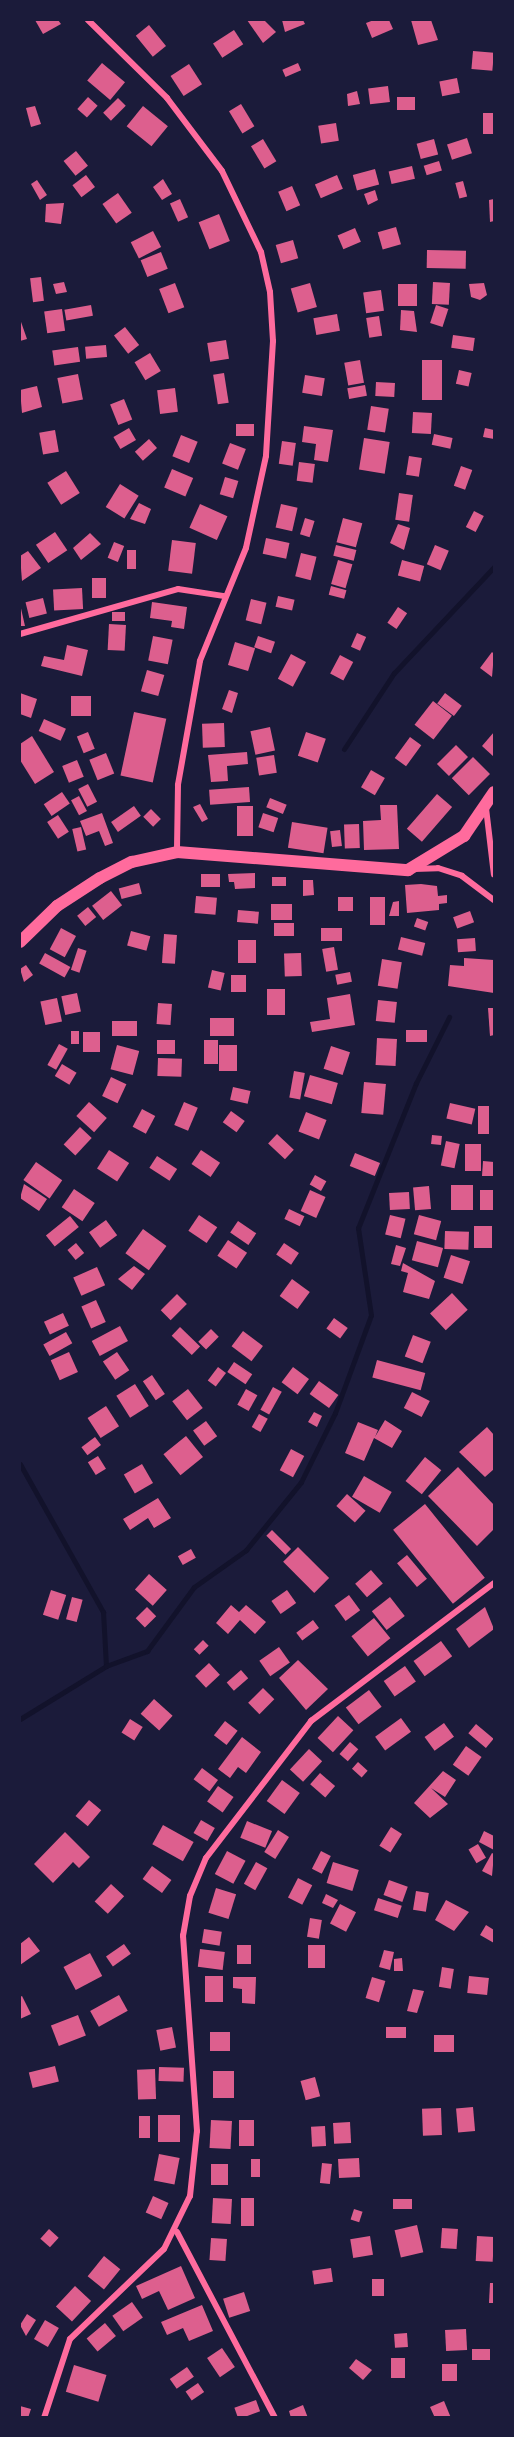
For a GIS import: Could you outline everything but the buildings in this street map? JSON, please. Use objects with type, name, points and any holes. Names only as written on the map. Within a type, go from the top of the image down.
[{"type":"highway","points":[[20,942],[57,906],[100,878],[132,862],[177,852],[408,870],[464,836],[495,792]]},
{"type":"street","points":[[88,20],[194,130],[244,208],[261,252],[273,341],[271,419],[246,548],[224,596],[200,661],[188,722],[178,785],[177,852]]},
{"type":"street","points":[[20,634],[178,589],[224,596]]},
{"type":"street","points":[[486,807],[495,875]]},
{"type":"street","points":[[408,870],[438,867],[462,876],[495,900]]},
{"type":"street","points":[[44,2418],[70,2339],[177,2232],[190,2196],[197,2131],[183,1936],[190,1896],[207,1858],[311,1721],[495,1583]]},
{"type":"street","points":[[177,2232],[276,2418]]},
{"type":"waterway","points":[[344,749],[394,673],[494,567]]},
{"type":"waterway","points":[[20,1719],[106,1666],[147,1651],[194,1587],[246,1550],[301,1482],[335,1413],[371,1315],[358,1228],[416,1083],[449,1017]]},
{"type":"waterway","points":[[20,1464],[103,1612],[106,1666]]}]
